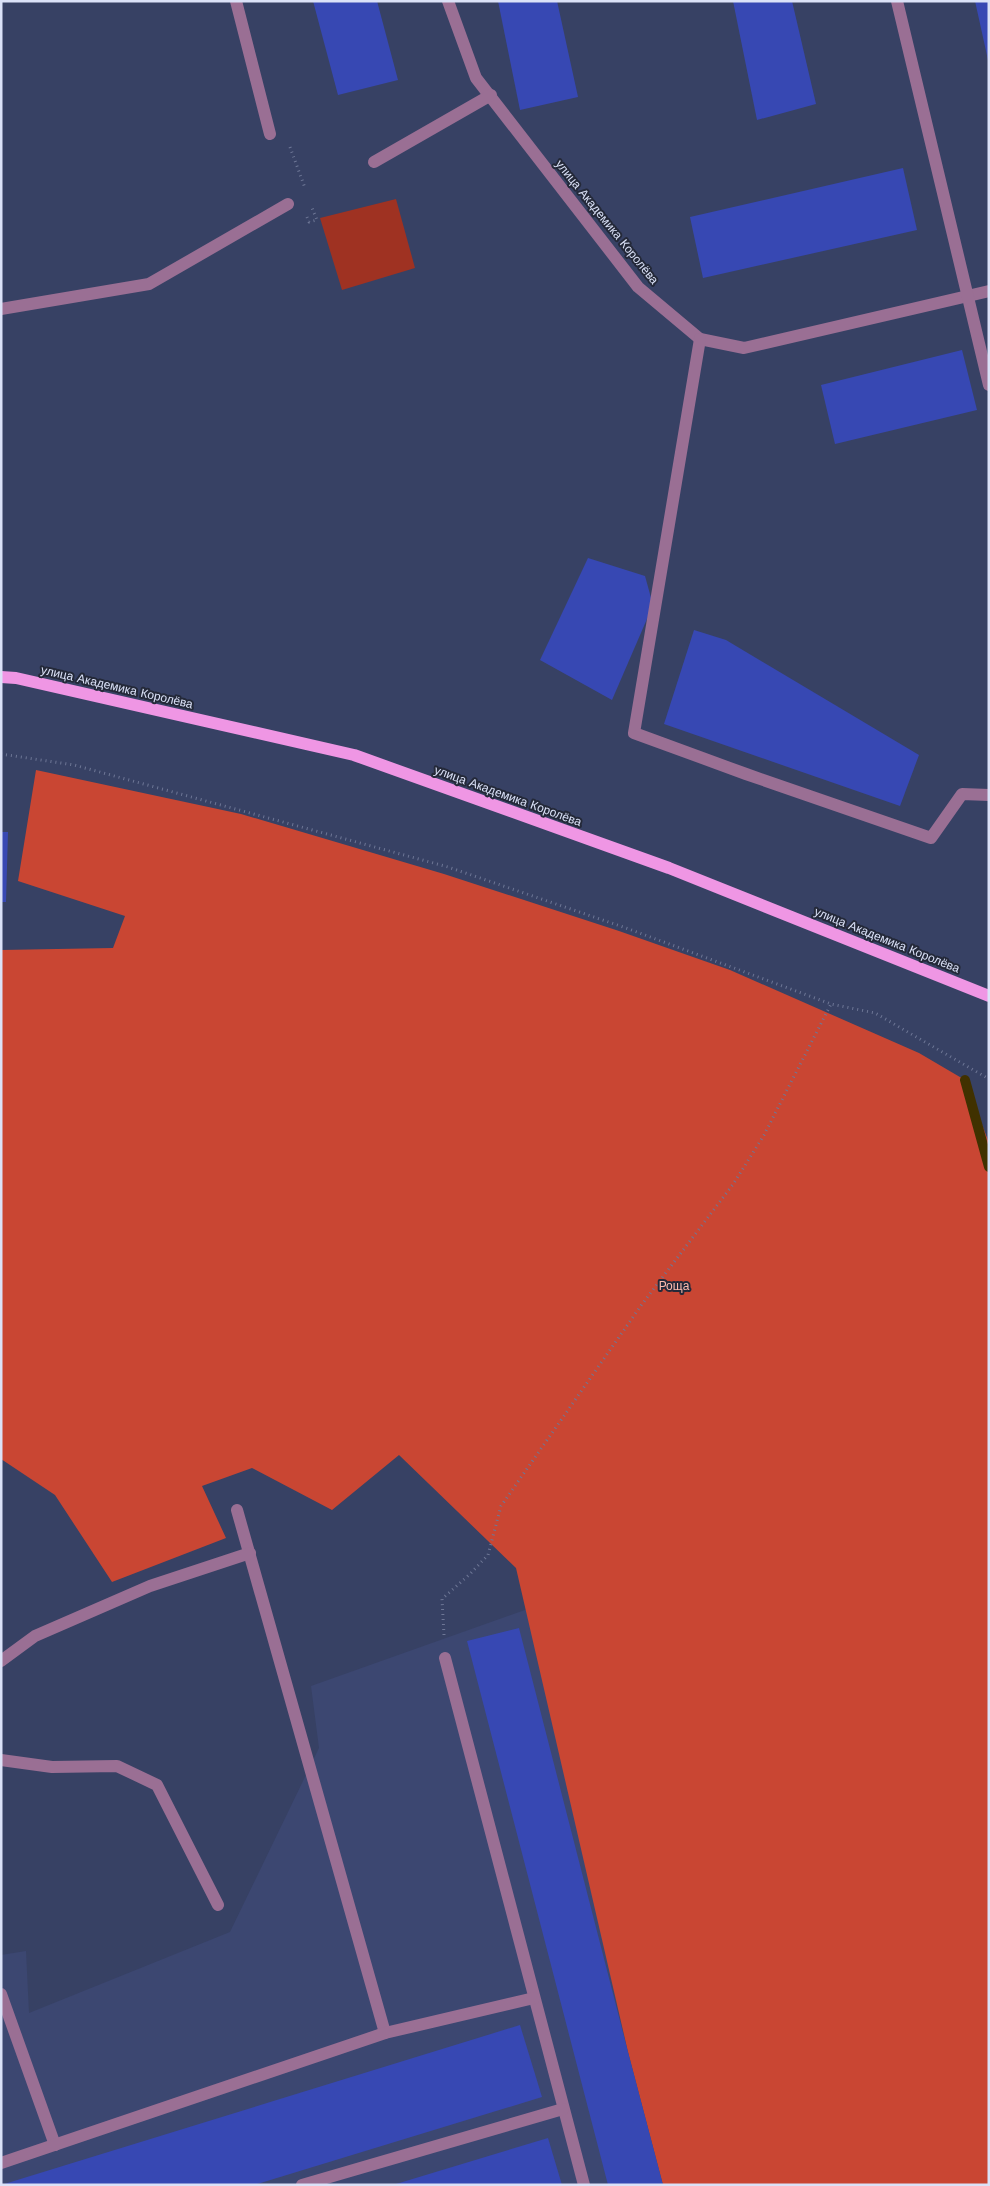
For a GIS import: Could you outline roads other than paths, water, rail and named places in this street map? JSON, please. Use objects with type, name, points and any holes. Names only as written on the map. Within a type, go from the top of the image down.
[{"type":"main road","name":"улица Академика Королёва","points":[[1,678],[16,678],[354,755],[670,868],[989,996]]},
{"type":"street","points":[[236,1],[270,134]]},
{"type":"street","name":"улица Академика Королёва","points":[[448,1],[476,78],[638,287],[700,339],[744,348],[989,291]]},
{"type":"street","points":[[897,1],[989,385]]},
{"type":"street","points":[[374,162],[491,96]]},
{"type":"street","points":[[1,309],[149,284],[288,204]]},
{"type":"street","points":[[700,339],[634,733],[931,838],[962,794],[989,795]]},
{"type":"street","points":[[237,1510],[385,2033]]},
{"type":"street","points":[[1,1661],[35,1636],[124,1597],[150,1586],[250,1553]]},
{"type":"street","points":[[445,1658],[584,2185]]},
{"type":"street","points":[[1,1760],[52,1767],[116,1766],[157,1785],[218,1905]]},
{"type":"street","points":[[1,1994],[55,2145]]},
{"type":"street","points":[[1,2163],[385,2033],[534,1998]]},
{"type":"street","points":[[302,2185],[563,2109]]},
{"type":"waterway","points":[[965,1080],[989,1167]]},
{"type":"park label","name":"Роща","points":[[674,1286]]}]
